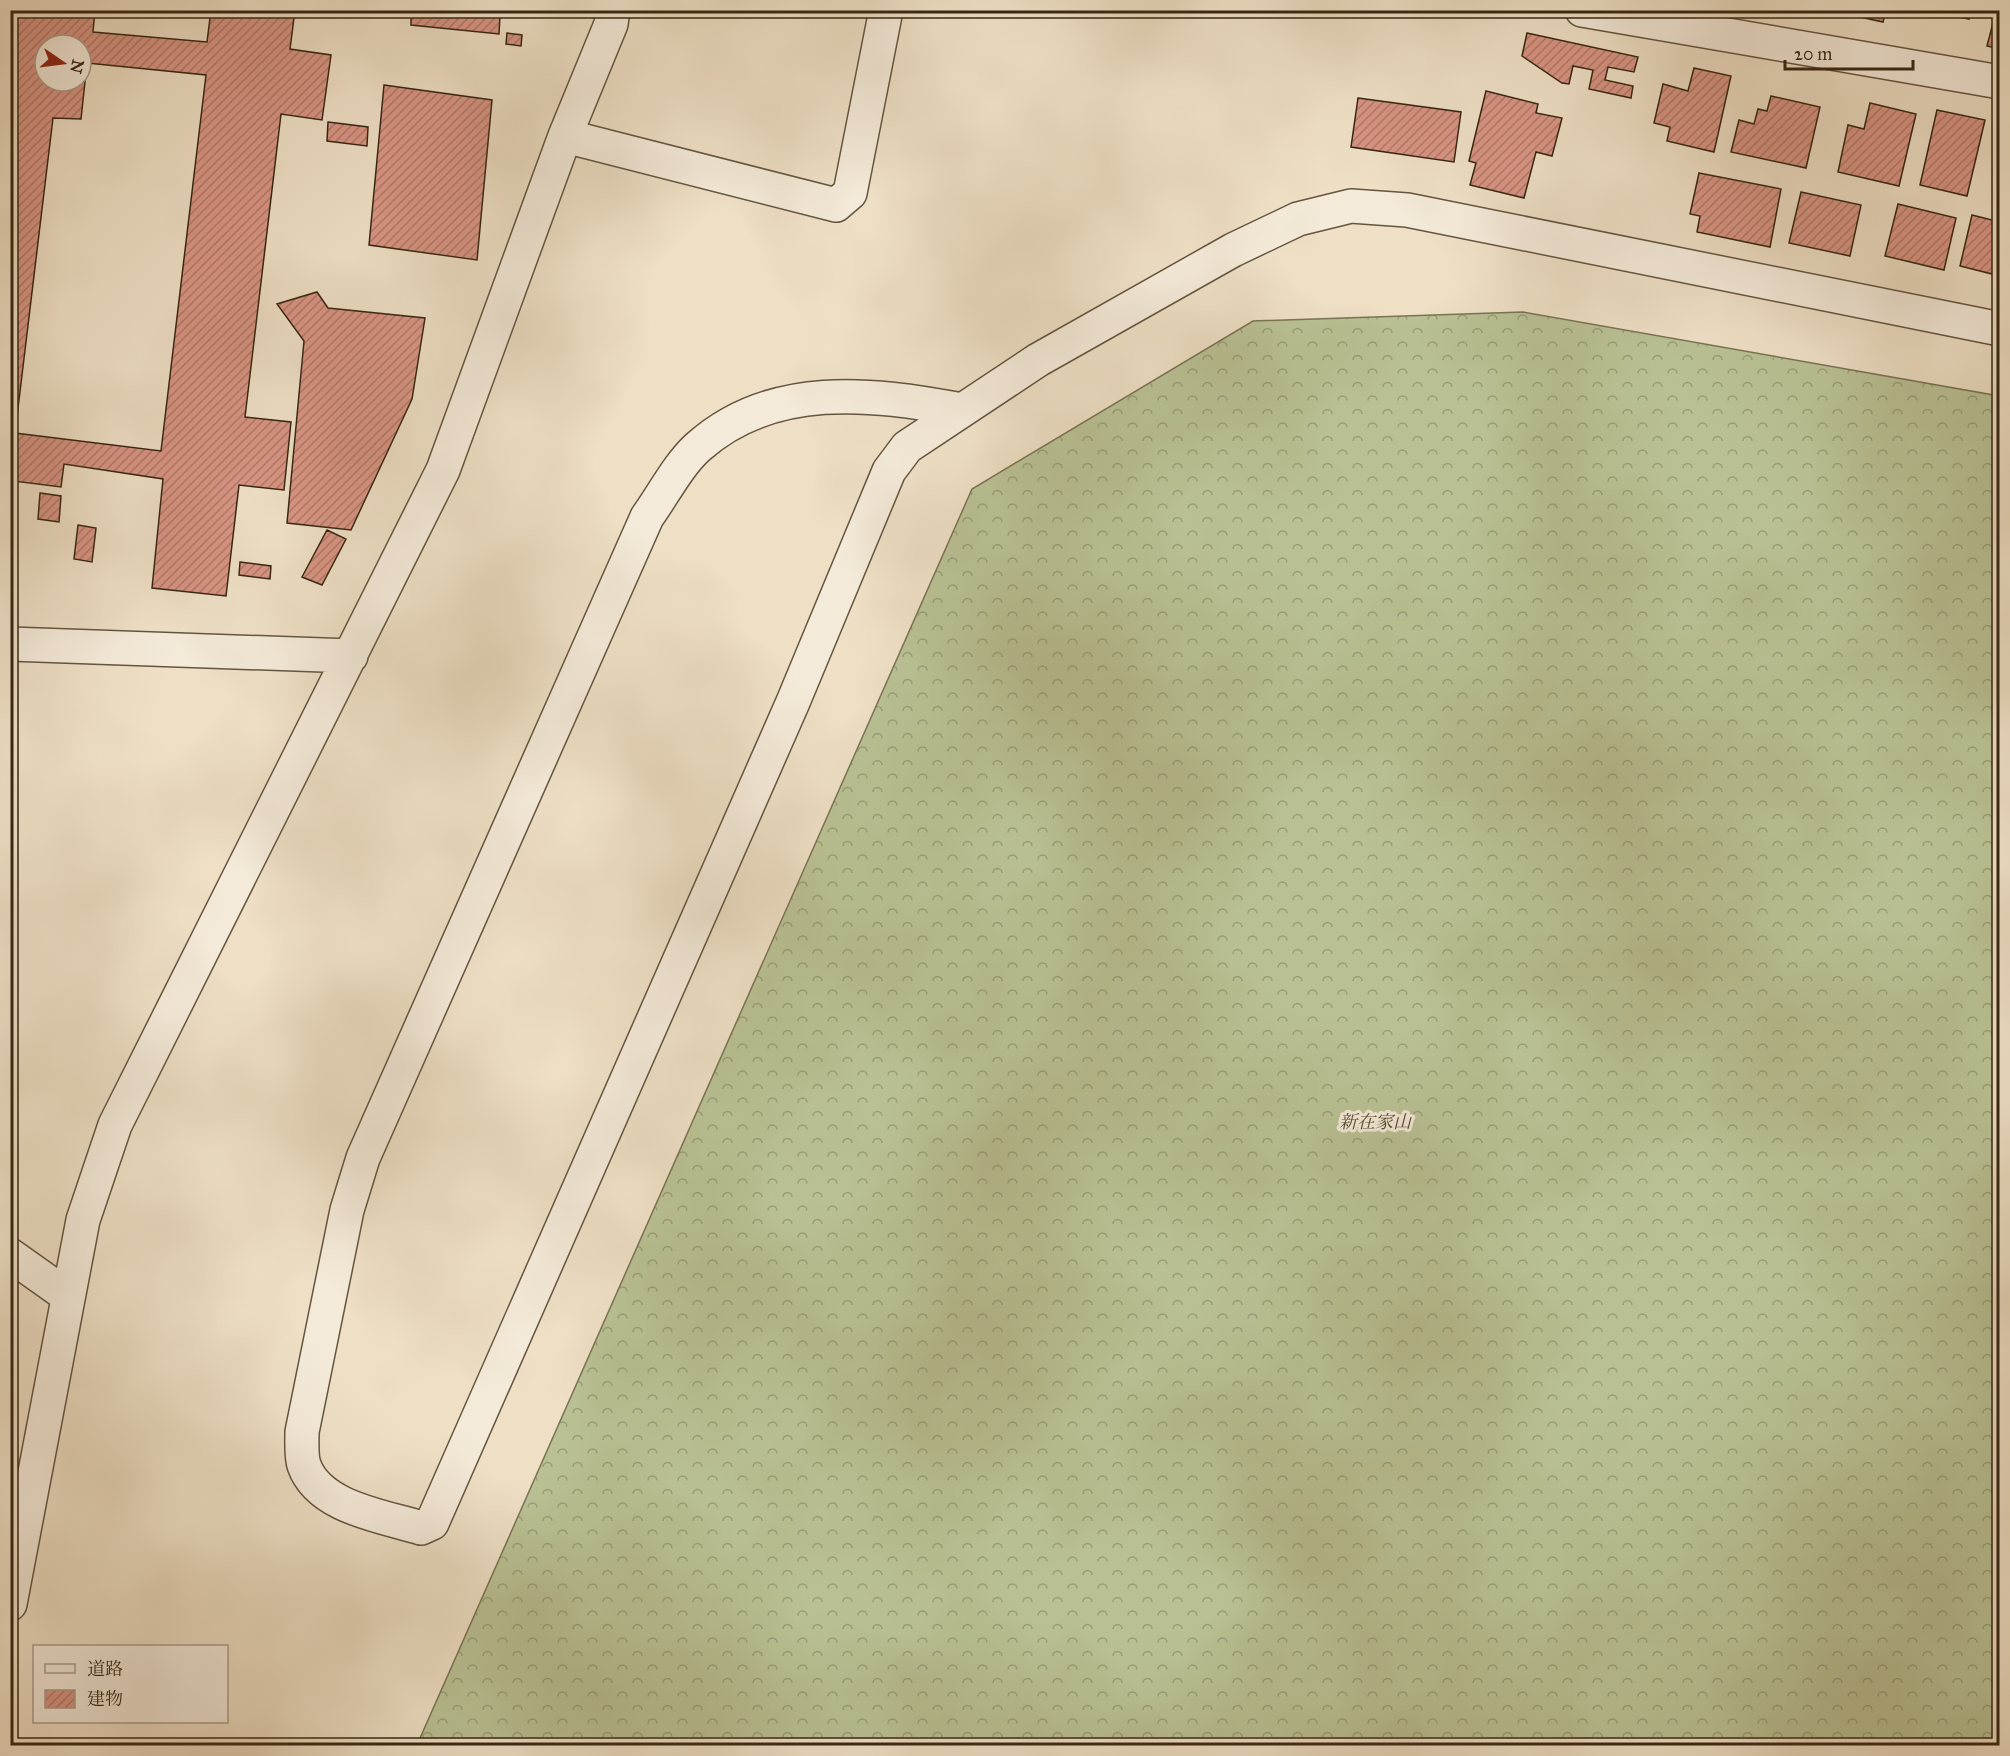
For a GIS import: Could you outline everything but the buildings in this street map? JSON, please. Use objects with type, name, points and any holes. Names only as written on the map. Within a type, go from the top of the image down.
[{"type":"street","points":[[10,1604],[83,1220],[115,1125],[443,470],[565,136],[611,24],[613,10]]},
{"type":"street","points":[[565,136],[836,205],[850,193],[886,10]]},
{"type":"street","points":[[1582,10],[2000,82]]},
{"type":"street","points":[[963,410],[895,398],[792,399],[756,410],[726,425],[696,449],[647,517],[363,1158],[347,1210],[302,1432],[304,1464],[315,1485],[343,1504],[421,1528],[432,1523],[788,713],[889,471],[907,447],[963,410],[1038,360],[1233,250],[1298,219],[1351,206],[1407,210],[2000,329]]},
{"type":"street","points":[[10,644],[351,657]]},
{"type":"street","points":[[10,1255],[68,1296]]},
{"type":"green space","name":"新在家山","points":[[1523,312],[1999,396],[1999,1745],[417,1745],[972,489],[1253,321]]}]
